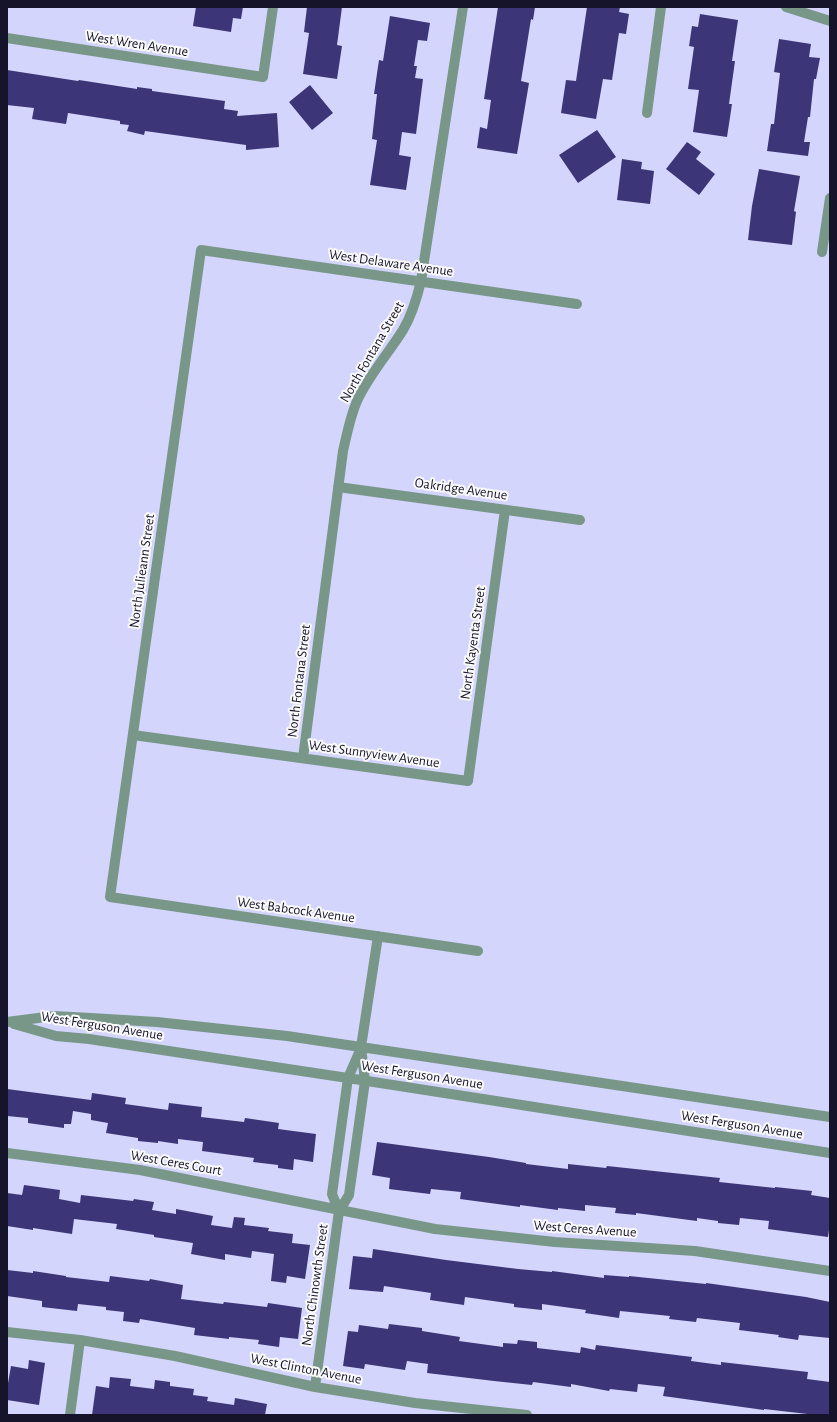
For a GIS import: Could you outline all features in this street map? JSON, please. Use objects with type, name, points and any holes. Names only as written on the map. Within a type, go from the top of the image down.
[{"type":"street","name":"West Wren Avenue","points":[[7,38],[263,77],[273,7]]},
{"type":"street","name":"North Fontana Street","points":[[303,758],[338,486],[348,424],[357,401],[404,328],[414,307],[421,281],[462,7]]},
{"type":"street","points":[[646,112],[661,7]]},
{"type":"street","points":[[786,7],[830,21]]},
{"type":"street","points":[[822,252],[830,198]]},
{"type":"street","name":"West Delaware Avenue","points":[[201,250],[577,304]]},
{"type":"street","name":"North Julieann Street","points":[[110,897],[201,250]]},
{"type":"street","name":"Oakridge Avenue","points":[[338,486],[580,520]]},
{"type":"street","name":"North Kayenta Street","points":[[468,781],[505,510]]},
{"type":"street","name":"West Sunnyview Avenue","points":[[133,735],[468,781]]},
{"type":"street","name":"West Babcock Avenue","points":[[110,897],[478,951]]},
{"type":"street","name":"North Chinowth Street","points":[[339,1211],[332,1194],[348,1078],[361,1048],[378,936]]},
{"type":"street","name":"West Ferguson Avenue","points":[[9,1023],[54,1016],[125,1020],[227,1029],[287,1036],[830,1117]]},
{"type":"street","name":"West Ferguson Avenue","points":[[9,1023],[56,1036],[89,1039],[348,1078],[830,1153]]},
{"type":"street","name":"North Chinowth Street","points":[[315,1387],[339,1211],[349,1195],[365,1081],[361,1048]]},
{"type":"street","name":"West Ceres Court","points":[[7,1153],[140,1170],[265,1194],[339,1211]]},
{"type":"street","name":"West Ceres Avenue","points":[[339,1211],[435,1229],[555,1242],[695,1251],[830,1270]]},
{"type":"street","name":"West Clinton Avenue","points":[[7,1332],[80,1340],[175,1356],[315,1387],[415,1403],[527,1415]]},
{"type":"street","points":[[70,1415],[80,1340]]},
{"type":"building","points":[[196,7],[243,7],[241,19],[233,18],[231,32],[193,26]]},
{"type":"building","points":[[307,7],[342,7],[337,45],[342,46],[337,79],[303,74],[309,33],[304,32]]},
{"type":"building","points":[[498,7],[535,7],[533,20],[531,19],[521,81],[529,83],[517,154],[477,148],[480,127],[487,129],[491,100],[484,99]]},
{"type":"building","points":[[587,7],[620,7],[619,12],[629,14],[626,34],[619,33],[612,80],[603,79],[596,119],[561,113],[566,80],[576,81]]},
{"type":"building","points":[[700,14],[738,20],[732,61],[735,61],[729,104],[732,104],[727,137],[693,132],[699,90],[688,89],[694,47],[689,46],[692,26],[698,27]]},
{"type":"building","points":[[390,16],[430,23],[427,41],[418,40],[414,66],[417,66],[415,78],[423,79],[416,134],[402,132],[399,155],[411,157],[406,190],[370,185],[377,140],[372,139],[377,94],[374,94],[379,60],[383,61]]},
{"type":"building","points":[[779,39],[811,44],[809,57],[820,58],[816,79],[814,79],[810,117],[808,117],[804,142],[810,142],[808,156],[767,151],[771,124],[774,124],[780,73],[774,72]]},
{"type":"building","points":[[7,70],[137,89],[137,87],[152,89],[152,91],[225,101],[224,109],[238,111],[237,116],[277,113],[279,147],[246,150],[246,145],[145,131],[144,135],[127,131],[129,125],[120,124],[120,121],[68,113],[66,124],[32,119],[34,108],[7,105]]},
{"type":"building","points":[[310,85],[333,113],[312,130],[289,102]]},
{"type":"building","points":[[597,130],[616,157],[578,183],[559,155]]},
{"type":"building","points":[[687,142],[701,152],[696,159],[715,174],[699,195],[666,169]]},
{"type":"building","points":[[622,159],[642,162],[641,169],[654,171],[650,204],[617,200]]},
{"type":"building","points":[[759,169],[800,176],[794,211],[796,212],[792,245],[748,240],[752,206]]},
{"type":"building","points":[[7,1089],[91,1100],[92,1093],[126,1098],[125,1104],[168,1110],[169,1103],[202,1107],[201,1117],[244,1122],[245,1118],[279,1123],[278,1129],[316,1134],[313,1162],[294,1159],[293,1170],[278,1168],[278,1165],[253,1162],[254,1158],[202,1151],[203,1142],[178,1139],[178,1144],[158,1141],[158,1143],[138,1141],[138,1138],[106,1133],[108,1123],[91,1120],[91,1114],[73,1111],[71,1124],[64,1124],[64,1128],[28,1123],[28,1118],[7,1116]]},
{"type":"building","points":[[377,1142],[568,1169],[568,1164],[606,1168],[607,1166],[720,1178],[719,1182],[812,1191],[811,1195],[830,1198],[830,1223],[828,1237],[768,1229],[769,1221],[740,1218],[739,1225],[718,1223],[718,1221],[697,1218],[697,1221],[636,1213],[636,1215],[615,1213],[616,1208],[585,1205],[585,1211],[558,1208],[558,1210],[520,1205],[520,1207],[460,1199],[461,1192],[431,1189],[430,1194],[389,1189],[390,1178],[372,1175]]},
{"type":"building","points":[[24,1185],[60,1190],[59,1199],[80,1203],[81,1195],[133,1201],[134,1199],[154,1202],[152,1210],[176,1214],[176,1209],[213,1216],[211,1225],[232,1228],[234,1217],[245,1218],[244,1225],[269,1228],[268,1231],[293,1234],[292,1243],[310,1245],[305,1279],[287,1276],[286,1283],[271,1281],[274,1254],[252,1251],[251,1258],[225,1254],[225,1260],[191,1254],[193,1243],[116,1229],[117,1224],[74,1219],[72,1234],[7,1226],[7,1193],[22,1195]]},
{"type":"building","points":[[373,1249],[518,1269],[552,1271],[604,1278],[604,1275],[629,1276],[706,1283],[806,1297],[830,1302],[830,1338],[799,1335],[798,1340],[778,1337],[779,1335],[739,1330],[740,1323],[697,1318],[696,1322],[669,1319],[670,1316],[620,1311],[619,1318],[585,1313],[586,1310],[542,1304],[542,1310],[514,1307],[514,1304],[465,1297],[464,1305],[430,1300],[431,1293],[384,1286],[383,1292],[349,1289],[353,1256],[372,1258]]},
{"type":"building","points":[[7,1270],[33,1273],[33,1271],[66,1277],[109,1282],[110,1276],[149,1281],[150,1279],[183,1285],[181,1299],[267,1307],[268,1303],[302,1308],[298,1339],[280,1337],[279,1347],[258,1344],[259,1340],[229,1337],[229,1339],[194,1335],[195,1328],[140,1319],[139,1323],[123,1321],[124,1312],[106,1310],[106,1307],[78,1304],[77,1311],[42,1307],[42,1301],[7,1296]]},
{"type":"building","points":[[389,1324],[422,1328],[422,1331],[460,1337],[459,1341],[503,1347],[503,1343],[517,1344],[518,1340],[537,1342],[537,1348],[580,1353],[581,1347],[595,1350],[596,1345],[692,1357],[691,1361],[721,1365],[721,1362],[808,1372],[807,1379],[830,1382],[830,1415],[764,1410],[663,1396],[665,1387],[638,1384],[637,1392],[610,1389],[609,1391],[571,1384],[571,1387],[533,1382],[532,1385],[427,1373],[428,1364],[407,1361],[405,1370],[365,1364],[364,1369],[343,1366],[348,1331],[358,1332],[359,1325],[388,1329]]},
{"type":"building","points":[[29,1360],[45,1363],[39,1405],[7,1400],[7,1389],[11,1366],[28,1369]]},
{"type":"building","points":[[110,1377],[131,1379],[130,1386],[154,1389],[155,1380],[170,1382],[170,1386],[194,1389],[193,1395],[208,1397],[207,1401],[234,1405],[235,1398],[267,1404],[265,1415],[92,1415],[96,1386],[109,1388]]}]
